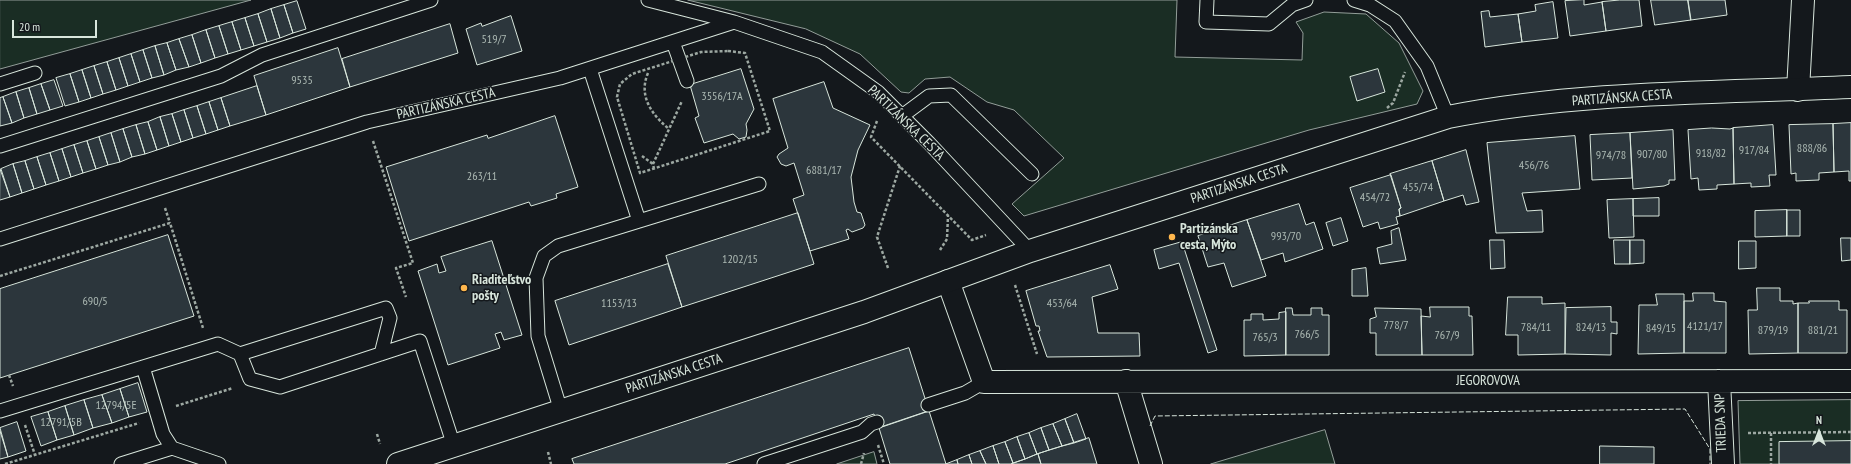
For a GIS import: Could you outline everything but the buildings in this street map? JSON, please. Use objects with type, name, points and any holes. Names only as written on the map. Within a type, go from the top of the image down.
[{"type":"street","points":[[1798,90],[1803,0]]},
{"type":"street","name":"PARTIZÁNSKA CESTA","points":[[398,464],[457,450],[561,411],[864,312],[1030,251],[1448,117],[1496,108],[1608,97],[1851,87]]},
{"type":"street","points":[[948,281],[984,382],[1126,382],[1151,464]]},
{"type":"street","name":"TRIEDA SNP","points":[[1719,381],[1723,464]]},
{"type":"street","name":"JEGOROVOVA","points":[[1126,382],[1851,381]]},
{"type":"lane","points":[[0,146],[221,76],[262,55],[431,0]]},
{"type":"lane","name":"PARTIZÁNSKA CESTA","points":[[648,0],[734,22],[822,52],[878,92],[1030,251]]},
{"type":"lane","points":[[1207,0],[1206,22],[1269,24],[1292,5],[1306,0]]},
{"type":"lane","points":[[1354,0],[1370,5],[1395,21],[1427,66],[1448,117]]},
{"type":"lane","name":"PARTIZÁNSKA CESTA","points":[[0,239],[367,122],[560,78],[734,22]]},
{"type":"lane","points":[[673,42],[687,81]]},
{"type":"lane","points":[[590,68],[640,221]]},
{"type":"lane","points":[[0,84],[35,73]]},
{"type":"lane","points":[[902,116],[929,96],[951,95],[1032,174]]},
{"type":"lane","points":[[561,411],[538,336],[536,278],[544,256],[558,246],[759,184]]},
{"type":"lane","points":[[0,411],[218,344],[240,354],[386,308],[390,318],[381,354]]},
{"type":"lane","points":[[240,354],[250,379],[280,387],[420,341],[457,450]]},
{"type":"lane","points":[[143,367],[163,434],[172,448]]},
{"type":"lane","points":[[928,406],[965,393],[984,382]]},
{"type":"lane","points":[[764,464],[862,432],[871,424],[877,422]]},
{"type":"lane","points":[[121,464],[172,448],[219,464]]},
{"type":"path","points":[[1385,110],[1393,103],[1404,76],[1410,42]]},
{"type":"path","points":[[728,51],[745,54],[770,132],[640,173],[617,97],[620,84],[632,74],[650,68],[701,52],[728,51]]},
{"type":"path","points":[[650,68],[644,83],[647,101],[655,117],[669,129]]},
{"type":"path","points":[[654,169],[653,164],[685,94],[687,81]]},
{"type":"path","points":[[367,122],[413,263],[396,268],[408,304]]},
{"type":"path","points":[[871,137],[972,240]]},
{"type":"path","points":[[888,268],[877,237],[900,166]]},
{"type":"path","points":[[940,250],[948,239],[948,216]]},
{"type":"path","points":[[0,276],[170,223],[210,347]]},
{"type":"path","points":[[1015,285],[1037,354]]},
{"type":"path","points":[[5,464],[256,381]]},
{"type":"path","points":[[1721,433],[1851,432]]},
{"type":"path","points":[[1770,433],[1771,464]]},
{"type":"path","points":[[376,434],[380,444]]},
{"type":"path","points":[[548,452],[551,464]]},
{"type":"green space","points":[[0,0],[251,0],[0,69]]},
{"type":"green space","points":[[688,0],[1177,0],[1175,57],[1302,60],[1303,33],[1296,22],[1324,12],[1366,14],[1399,43],[1423,91],[1417,104],[1309,130],[1024,216],[1012,204],[1064,158],[1014,110],[987,102],[950,77],[925,79],[909,93],[901,92],[860,54],[806,29]]},
{"type":"green space","points":[[1851,400],[1851,464],[1740,464],[1738,401]]},
{"type":"green space","points":[[1325,430],[1335,464],[1211,464]]},
{"type":"green space","points":[[874,452],[877,464],[837,464]]},
{"type":"fence","points":[[1150,426],[1155,416],[1685,409],[1710,449],[1710,464]]},
{"type":"place","name":"Partizánska cesta, Mýto","points":[[1172,237]]},
{"type":"place","name":"Riaditeľstvo pošty","points":[[464,288]]}]
